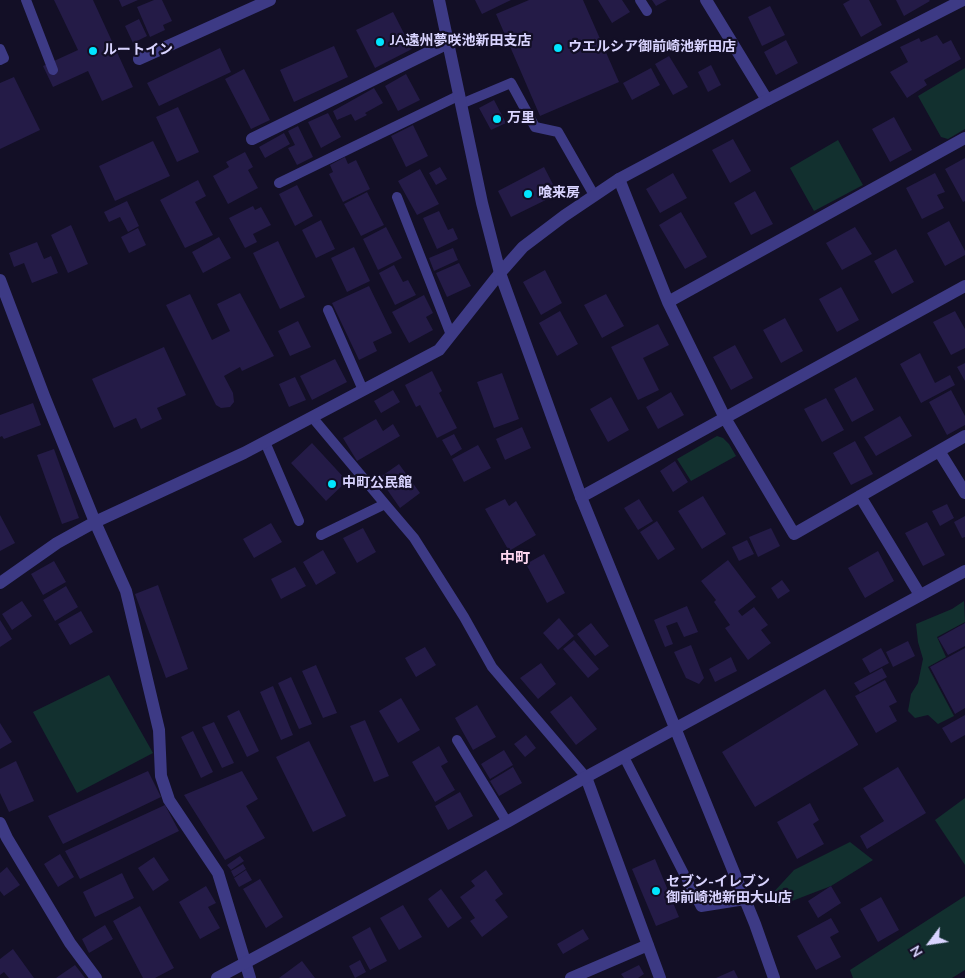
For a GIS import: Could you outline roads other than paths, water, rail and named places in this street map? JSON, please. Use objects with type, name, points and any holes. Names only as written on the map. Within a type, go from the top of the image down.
[{"type":"street","points":[[139,59],[270,0]]},
{"type":"street","points":[[439,0],[482,203],[500,273],[581,497],[745,900],[774,978]]},
{"type":"street","points":[[706,0],[767,100]]},
{"type":"street","points":[[0,583],[57,543],[95,522],[265,442],[439,350],[500,273],[523,248],[564,216],[619,179],[767,100],[963,0],[965,6]]},
{"type":"street","points":[[252,139],[448,43]]},
{"type":"street","points":[[668,302],[965,138]]},
{"type":"street","points":[[619,179],[668,302],[725,418],[794,534],[965,436]]},
{"type":"street","points":[[0,280],[95,522],[126,591],[159,730],[161,776],[169,800],[218,872],[250,978]]},
{"type":"street","points":[[581,497],[965,286]]},
{"type":"street","points":[[940,451],[965,493]]},
{"type":"street","points":[[860,496],[920,595]]},
{"type":"street","points":[[217,978],[507,822],[675,728],[965,571]]},
{"type":"street","points":[[586,777],[660,978]]},
{"type":"street","points":[[0,823],[7,838],[70,942],[96,978]]},
{"type":"street","points":[[572,978],[648,945]]},
{"type":"lane","points":[[26,0],[53,70]]},
{"type":"lane","points":[[640,0],[647,11]]},
{"type":"lane","points":[[0,49],[4,58],[0,60]]},
{"type":"lane","points":[[279,183],[460,100],[511,83],[535,127],[558,132],[594,195]]},
{"type":"lane","points":[[397,197],[451,335]]},
{"type":"lane","points":[[328,310],[363,390]]},
{"type":"lane","points":[[312,417],[414,538],[464,617],[492,667],[586,777]]},
{"type":"lane","points":[[265,442],[299,520]]},
{"type":"lane","points":[[321,535],[385,504]]},
{"type":"lane","points":[[457,740],[507,822]]},
{"type":"lane","points":[[624,757],[701,907],[745,900]]},
{"type":"place","name":"JA遠州夢咲池新田支店","points":[[380,42]]},
{"type":"place","name":"ウエルシア御前崎池新田店","points":[[558,48]]},
{"type":"place","name":"ルートイン","points":[[93,51]]},
{"type":"place","name":"万里","points":[[497,119]]},
{"type":"place","name":"喰来房","points":[[528,194]]},
{"type":"place","name":"中町公民館","points":[[332,484]]},
{"type":"place","name":"セブン‐イレブン 御前崎池新田大山店","points":[[656,891]]},
{"type":"district","name":"中町","points":[[515,559]]}]
